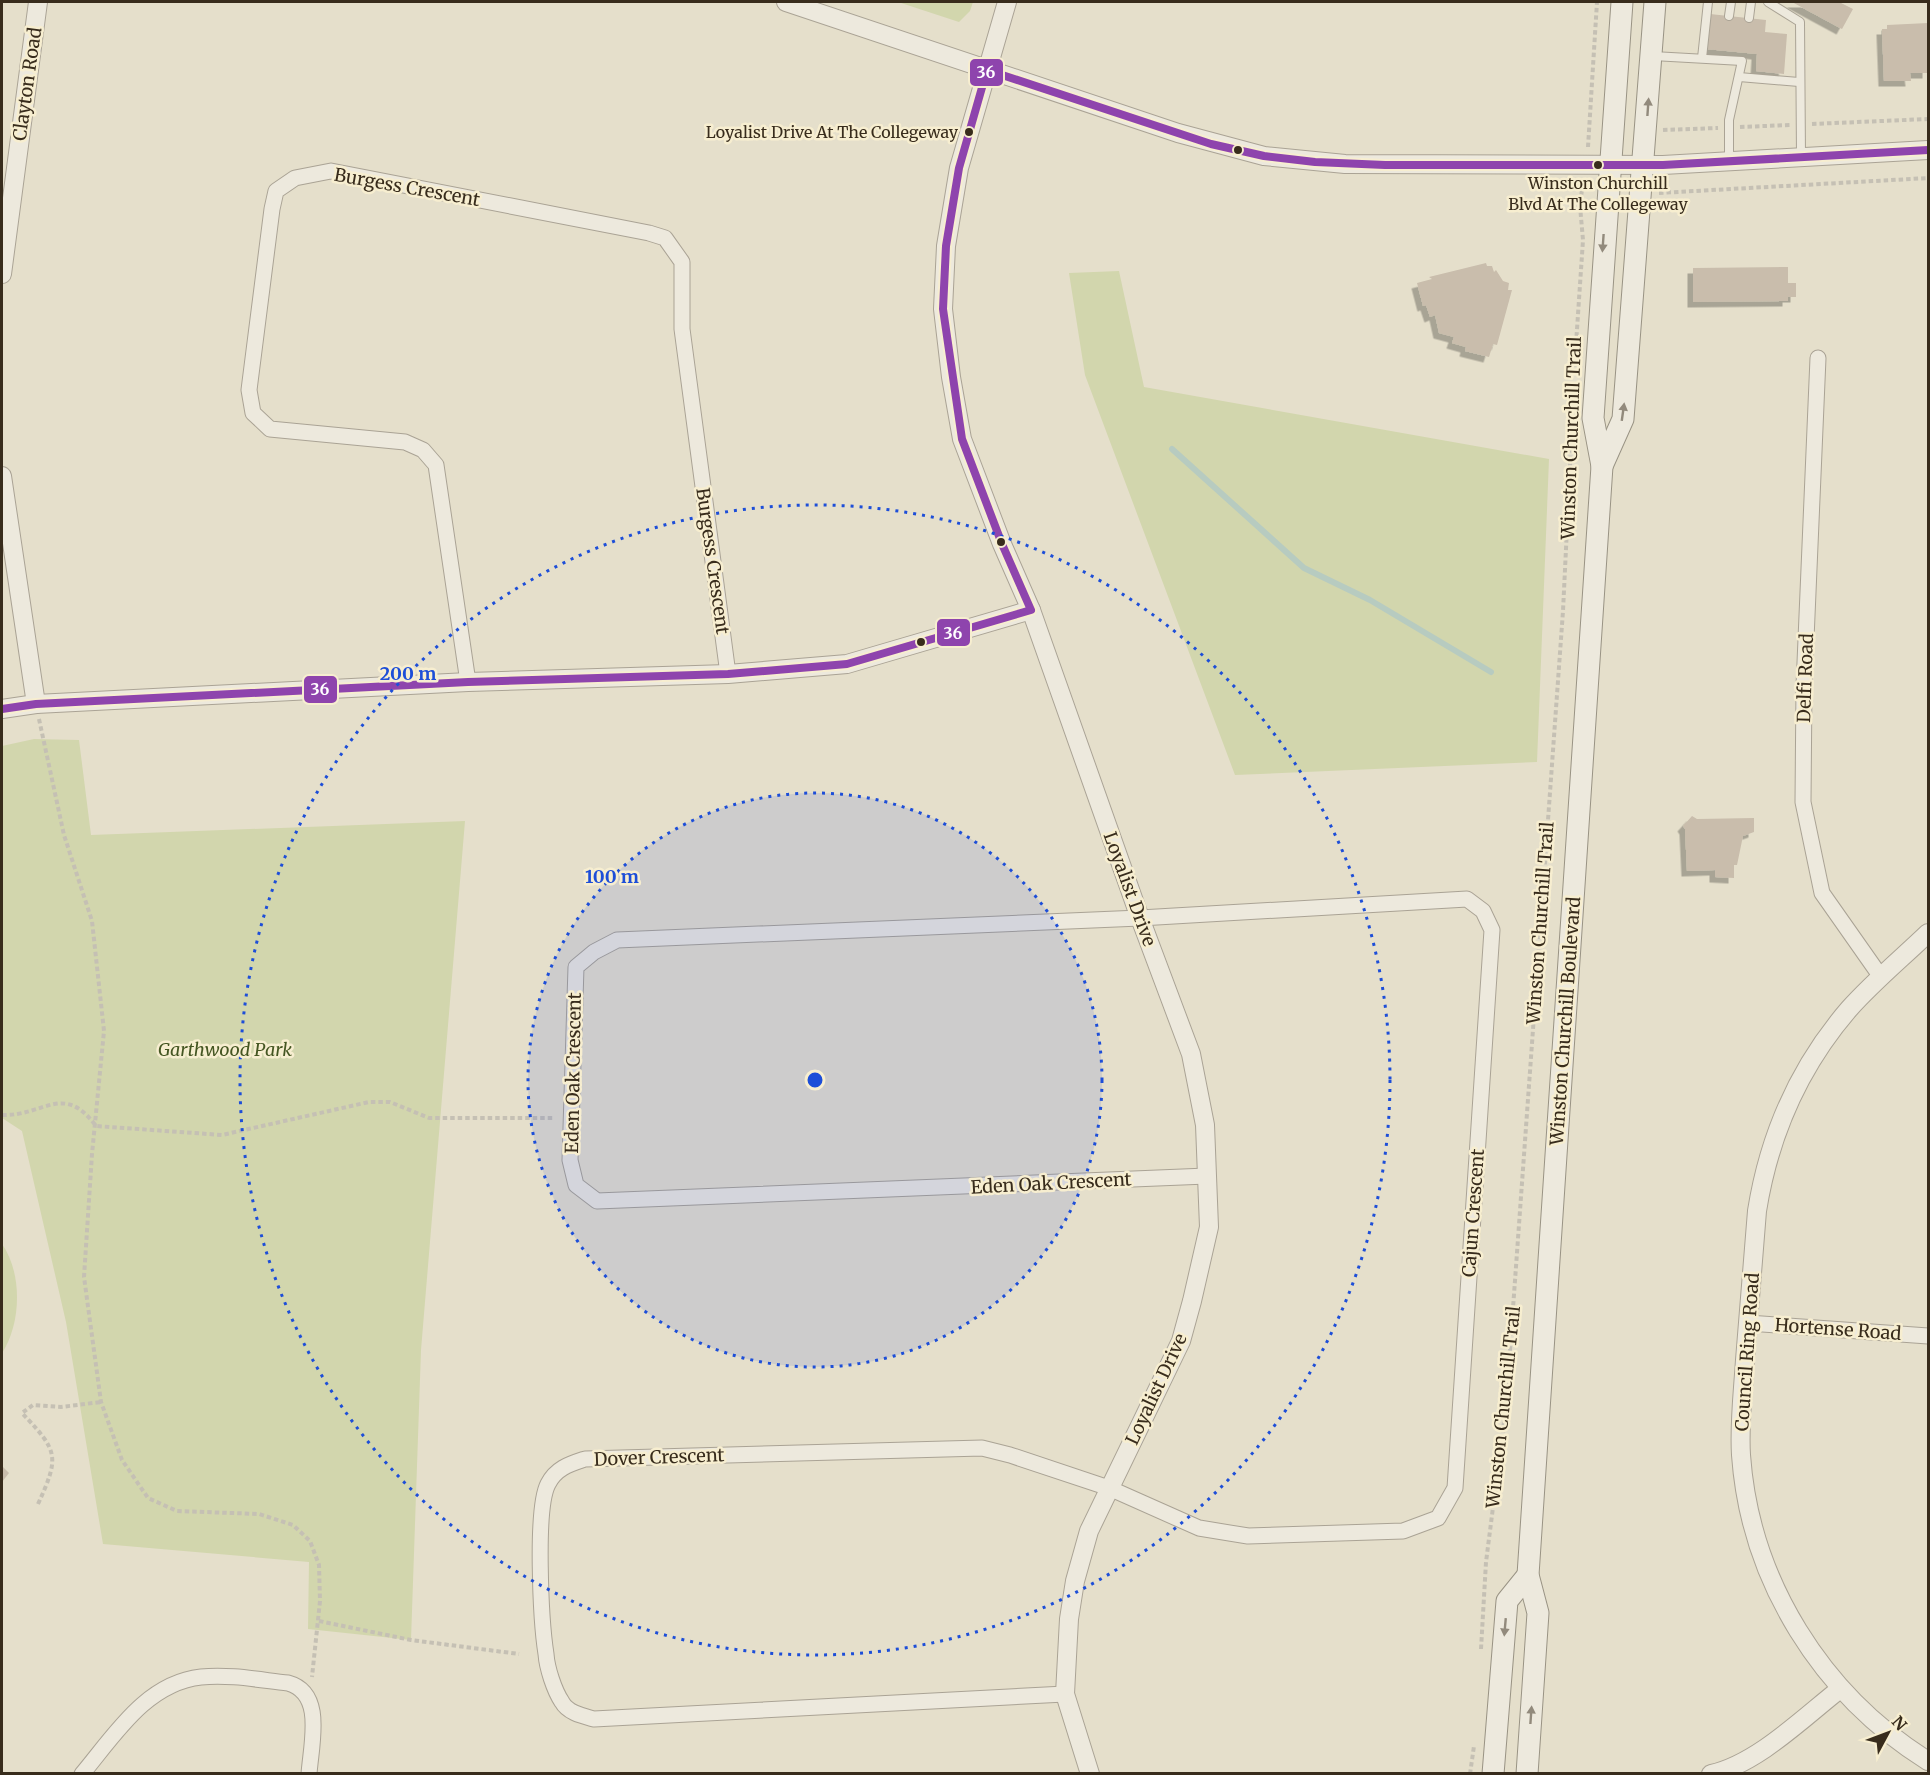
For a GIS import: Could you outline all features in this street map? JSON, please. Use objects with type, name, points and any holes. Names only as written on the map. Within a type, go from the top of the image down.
[{"type":"main road","name":"Winston Churchill Boulevard","points":[[1527,1773],[1538,1613],[1528,1575],[1602,466],[1593,418],[1622,2]]},
{"type":"main road","name":"Winston Churchill Boulevard","points":[[1602,466],[1623,419],[1655,2]]},
{"type":"main road","points":[[1493,1773],[1507,1601],[1528,1575]]},
{"type":"street","name":"Clayton Road","points":[[2,274],[38,2]]},
{"type":"street","points":[[786,2],[1211,144],[1264,156],[1345,164],[1644,165],[1929,150]]},
{"type":"street","name":"Loyalist Drive","points":[[1007,2],[959,168],[946,246],[943,309],[962,439],[1002,544],[1031,610],[1140,918],[1191,1054],[1205,1125],[1209,1227],[1181,1341],[1089,1531],[1075,1581],[1069,1619],[1065,1694],[1090,1773]]},
{"type":"street","name":"Burgess Crescent","points":[[468,682],[436,465],[423,450],[405,442],[270,429],[253,413],[249,390],[272,209],[276,190],[295,178],[331,171],[666,238],[682,262],[682,329],[728,674]]},
{"type":"street","name":"Delfi Road","points":[[1818,358],[1804,686],[1803,802],[1822,894],[1881,977]]},
{"type":"street","points":[[2,476],[36,705]]},
{"type":"street","points":[[2,709],[36,705],[468,682],[728,674],[847,664],[1031,610]]},
{"type":"street","name":"Cajun Crescent","points":[[1109,1488],[1199,1528],[1248,1536],[1403,1531],[1438,1518],[1455,1488],[1492,930],[1483,911],[1467,899],[1140,918]]},
{"type":"street","name":"Eden Oak Crescent","points":[[1140,918],[617,940],[594,952],[576,967],[570,1160],[576,1185],[597,1201],[1207,1176]]},
{"type":"street","name":"Council Ring Road","points":[[1929,933],[1850,1009],[1816,1053],[1778,1128],[1766,1164],[1756,1211],[1741,1455],[1753,1528],[1764,1563],[1787,1613],[1840,1689],[1872,1720],[1929,1761]]},
{"type":"street","name":"Hortense Road","points":[[1748,1323],[1929,1336]]},
{"type":"street","name":"Dover Crescent","points":[[1065,1694],[594,1719],[577,1715],[562,1704],[546,1656],[540,1580],[543,1498],[549,1482],[564,1466],[585,1459],[982,1448],[1109,1488]]},
{"type":"street","points":[[82,1773],[149,1698],[180,1682],[200,1677],[288,1683],[299,1686],[307,1692],[313,1716],[309,1773]]},
{"type":"street","points":[[1711,1773],[1731,1768],[1762,1749],[1840,1689]]},
{"type":"lane","points":[[1701,58],[1708,2]]},
{"type":"lane","points":[[1728,16],[1731,2]]},
{"type":"lane","points":[[1749,18],[1751,2]]},
{"type":"lane","points":[[1768,2],[1800,22],[1801,158]]},
{"type":"lane","points":[[1651,56],[1701,58],[1724,55],[1742,57],[1729,120],[1729,162]]},
{"type":"lane","points":[[1739,77],[1799,82]]},
{"type":"path","points":[[1591,126],[1590,84],[1597,2]]},
{"type":"path","points":[[1661,193],[1929,177]]},
{"type":"path","name":"Winston Churchill Trail","points":[[1574,376],[1583,240],[1580,206]]},
{"type":"path","name":"Winston Churchill Trail","points":[[1482,1639],[1486,1562],[1506,1406],[1563,611],[1572,422]]},
{"type":"path","points":[[36,705],[64,835],[92,921],[104,1031],[84,1277],[101,1402],[123,1460],[148,1498],[177,1511],[258,1514],[293,1525],[310,1541],[319,1565],[319,1622],[315,1670],[307,1692]]},
{"type":"path","points":[[2,1115],[61,1102],[75,1104],[96,1126],[222,1135],[369,1102],[390,1102],[429,1118],[571,1118]]},
{"type":"path","points":[[38,1504],[54,1462],[47,1439],[22,1413],[33,1405],[61,1407],[101,1402]]},
{"type":"path","points":[[319,1622],[411,1640],[519,1654]]},
{"type":"path","points":[[1470,1773],[1471,1758]]},
{"type":"green space","points":[[898,2],[973,2],[970,11],[959,22]]},
{"type":"green space","points":[[1119,271],[1144,387],[1549,459],[1537,762],[1235,775],[1085,375],[1069,273]]},
{"type":"green space","name":"Garthwood Park","points":[[34,739],[79,740],[91,835],[465,821],[421,1350],[411,1640],[308,1629],[309,1562],[103,1544],[66,1322],[22,1131],[2,1118],[2,746]]},
{"type":"green space","points":[[2,1244],[14,1270],[17,1299],[13,1328],[2,1353]]},
{"type":"building","points":[[1792,2],[1839,2],[1853,9],[1842,29]]},
{"type":"building","points":[[1710,14],[1766,20],[1765,32],[1787,34],[1784,74],[1756,71],[1757,54],[1706,49]]},
{"type":"building","points":[[1928,23],[1928,73],[1910,73],[1911,81],[1884,81],[1882,29],[1887,29],[1887,25]]},
{"type":"building","points":[[1486,263],[1487,266],[1492,266],[1494,272],[1496,270],[1503,281],[1509,283],[1508,290],[1512,290],[1497,345],[1493,344],[1489,357],[1465,351],[1466,347],[1452,343],[1454,337],[1439,333],[1435,315],[1430,317],[1426,305],[1423,306],[1417,283],[1432,279],[1429,277]]},
{"type":"building","points":[[1788,267],[1788,283],[1796,283],[1796,297],[1788,297],[1788,301],[1693,302],[1693,268]]},
{"type":"building","points":[[1692,816],[1697,819],[1754,818],[1754,832],[1743,836],[1737,865],[1734,865],[1734,878],[1715,877],[1715,870],[1687,871],[1683,826]]},
{"type":"building","points":[[2,1466],[9,1473],[2,1482]]},
{"type":"waterway","points":[[1172,449],[1304,568],[1370,600],[1491,672]]},
{"type":"transit line","name":"36","points":[[2,709],[36,704],[468,682],[728,674],[847,664],[1031,610],[1002,544],[962,439],[943,309],[946,246],[959,168],[987,70],[1211,144],[1264,156],[1315,162],[1385,165],[1663,165],[1928,150]]},
{"type":"place","name":"Loyalist Drive At The Collegeway","points":[[969,132]]},
{"type":"place","name":"Winston Churchill Blvd At The Collegeway","points":[[1598,165]]}]
